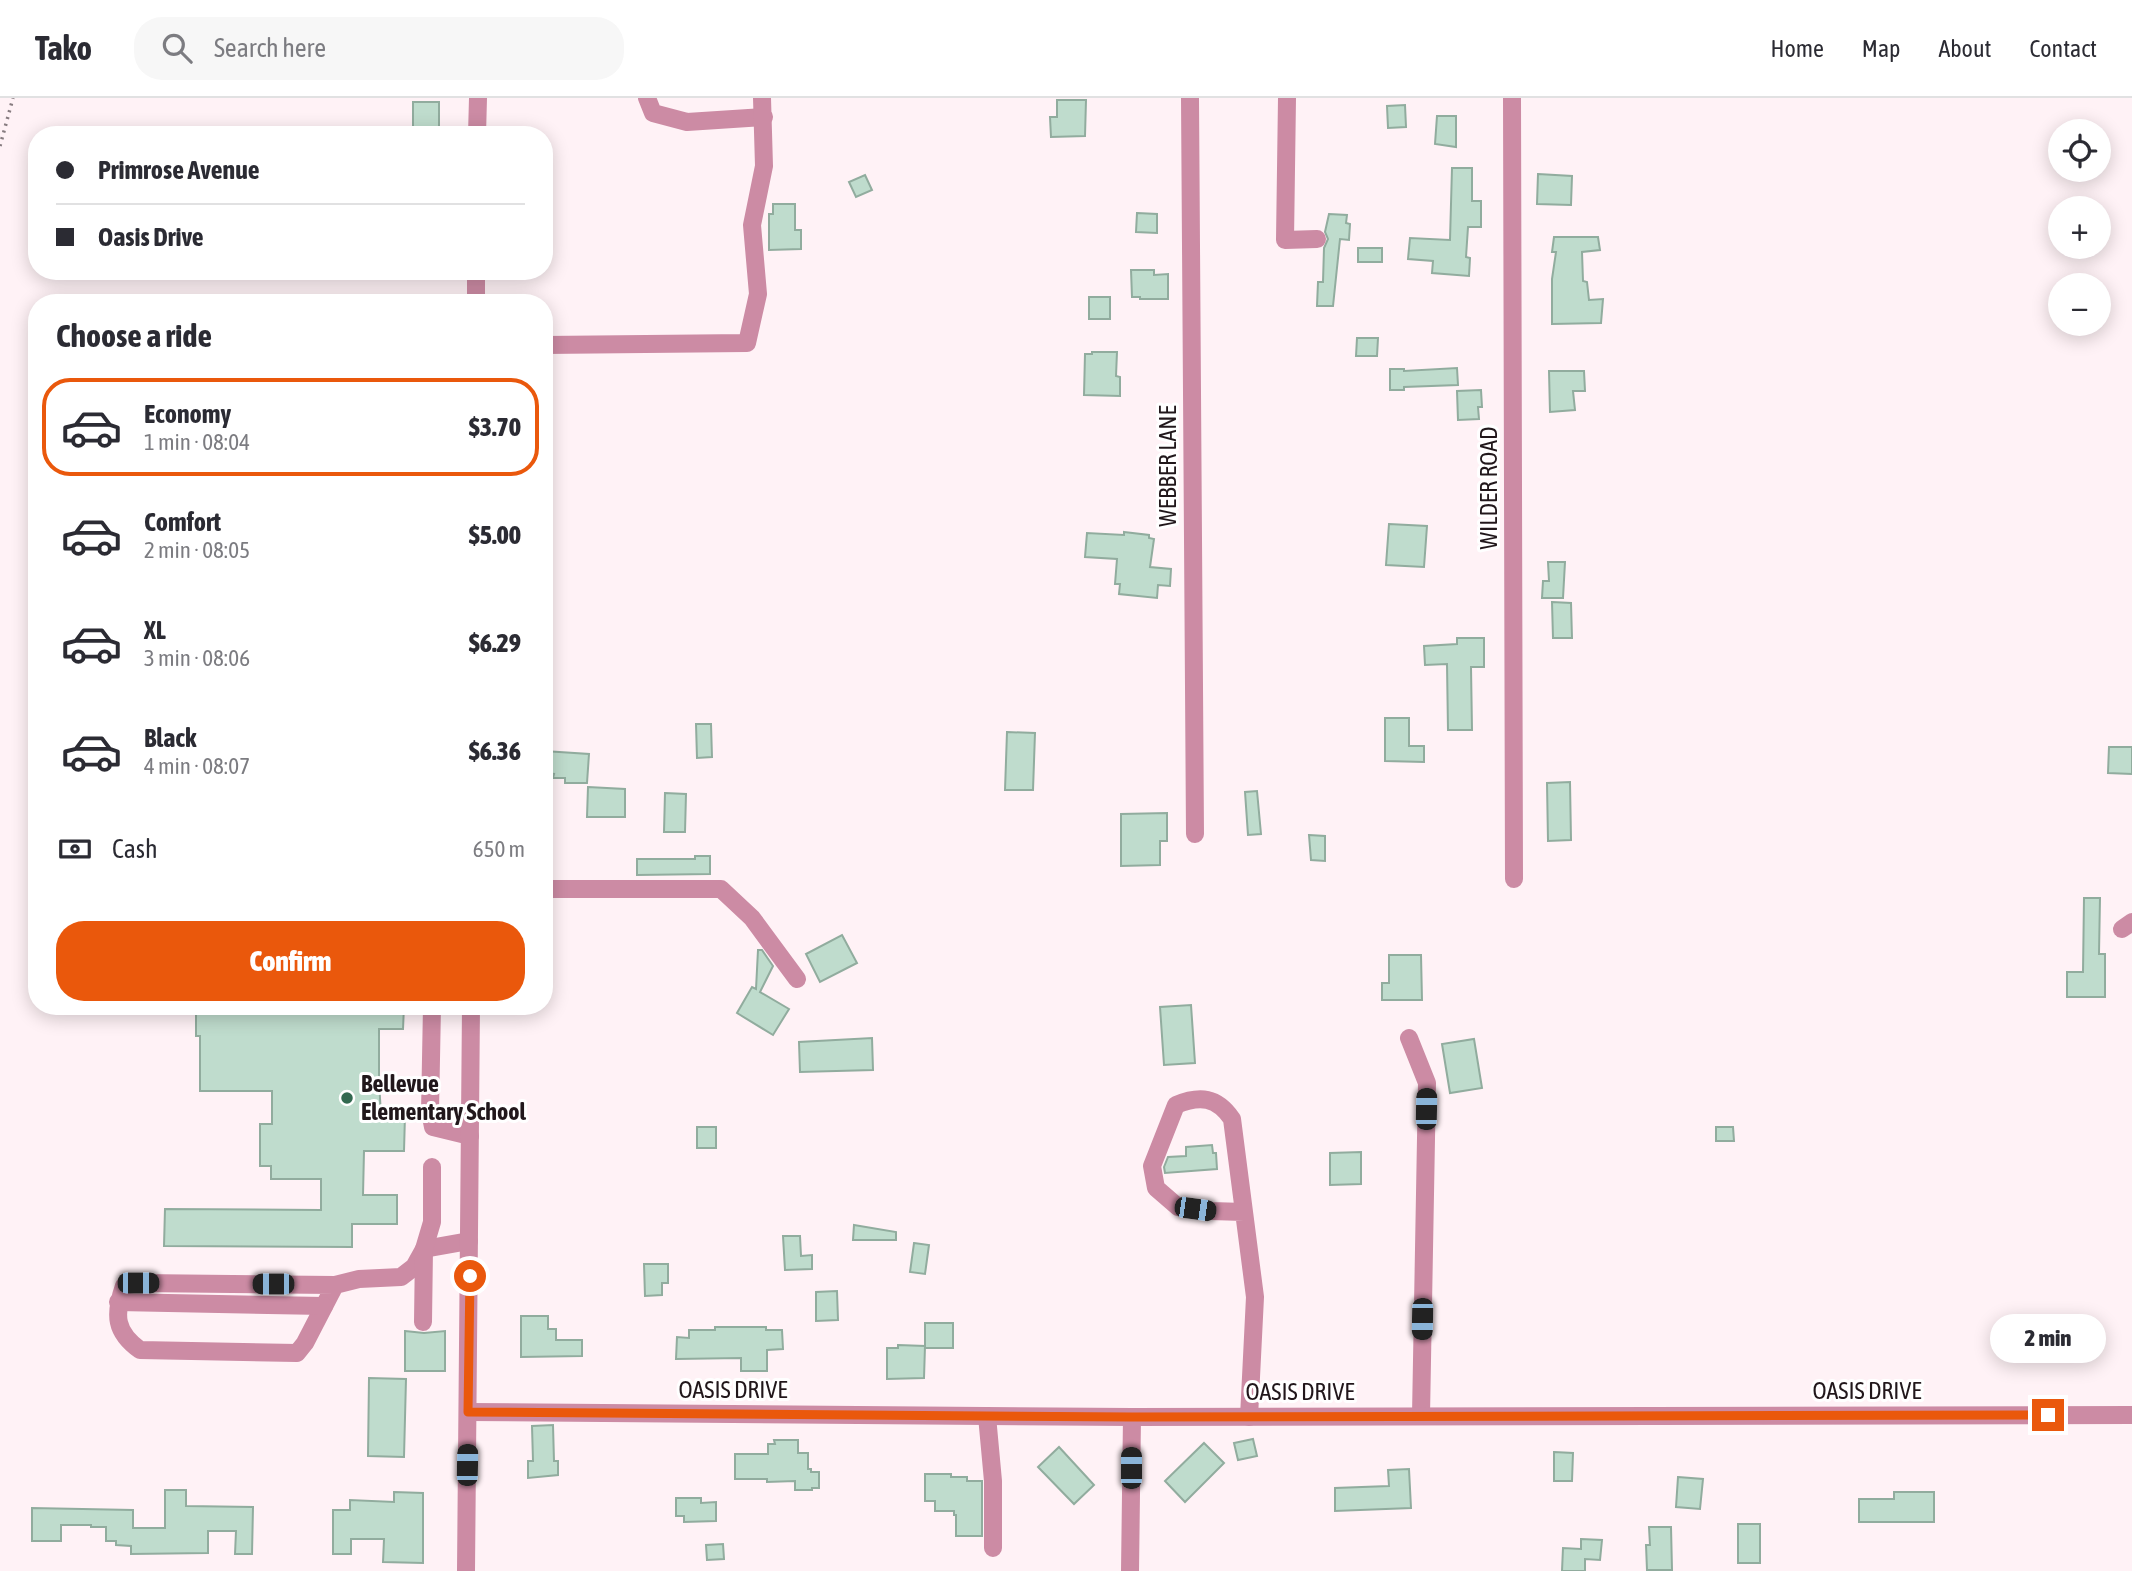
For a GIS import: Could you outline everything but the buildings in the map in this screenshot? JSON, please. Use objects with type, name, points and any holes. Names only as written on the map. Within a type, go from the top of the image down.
[{"type":"street","points":[[477,126],[478,98]]},
{"type":"street","points":[[647,98],[653,113],[687,122],[764,117]]},
{"type":"street","points":[[553,345],[747,343],[758,294],[752,225],[764,166],[762,98]]},
{"type":"street","name":"WEBBER LANE","points":[[1190,98],[1195,834]]},
{"type":"street","points":[[1287,98],[1285,240],[1317,239]]},
{"type":"street","name":"WILDER ROAD","points":[[1512,98],[1514,878]]},
{"type":"street","points":[[553,889],[721,889],[752,918],[797,979]]},
{"type":"street","points":[[432,1015],[430,1112],[433,1127],[470,1136]]},
{"type":"street","points":[[466,1571],[471,1015]]},
{"type":"street","points":[[1409,1038],[1427,1083],[1421,1416]]},
{"type":"street","points":[[1244,1212],[1178,1207],[1156,1188],[1152,1166],[1176,1105],[1189,1100],[1207,1099],[1223,1106],[1232,1119],[1255,1297],[1249,1417]]},
{"type":"street","points":[[335,1285],[305,1343],[297,1353],[140,1350],[124,1339],[120,1329],[118,1302],[124,1286],[138,1283],[335,1285],[359,1279],[401,1277],[414,1267],[424,1249],[432,1222],[432,1167]]},
{"type":"street","points":[[424,1249],[470,1241]]},
{"type":"street","points":[[423,1322],[424,1249]]},
{"type":"street","points":[[118,1302],[324,1306]]},
{"type":"street","name":"OASIS DRIVE","points":[[468,1412],[1132,1417],[2132,1415]]},
{"type":"street","points":[[987,1416],[993,1481],[993,1548]]},
{"type":"street","points":[[1130,1571],[1132,1417]]},
{"type":"path","points":[[0,146],[13,98]]},
{"type":"place","name":"Bellevue Elementary School","points":[[347,1098]]},
{"type":"route","points":[[470,1276],[468,1412],[1132,1417],[2048,1415]]}]
